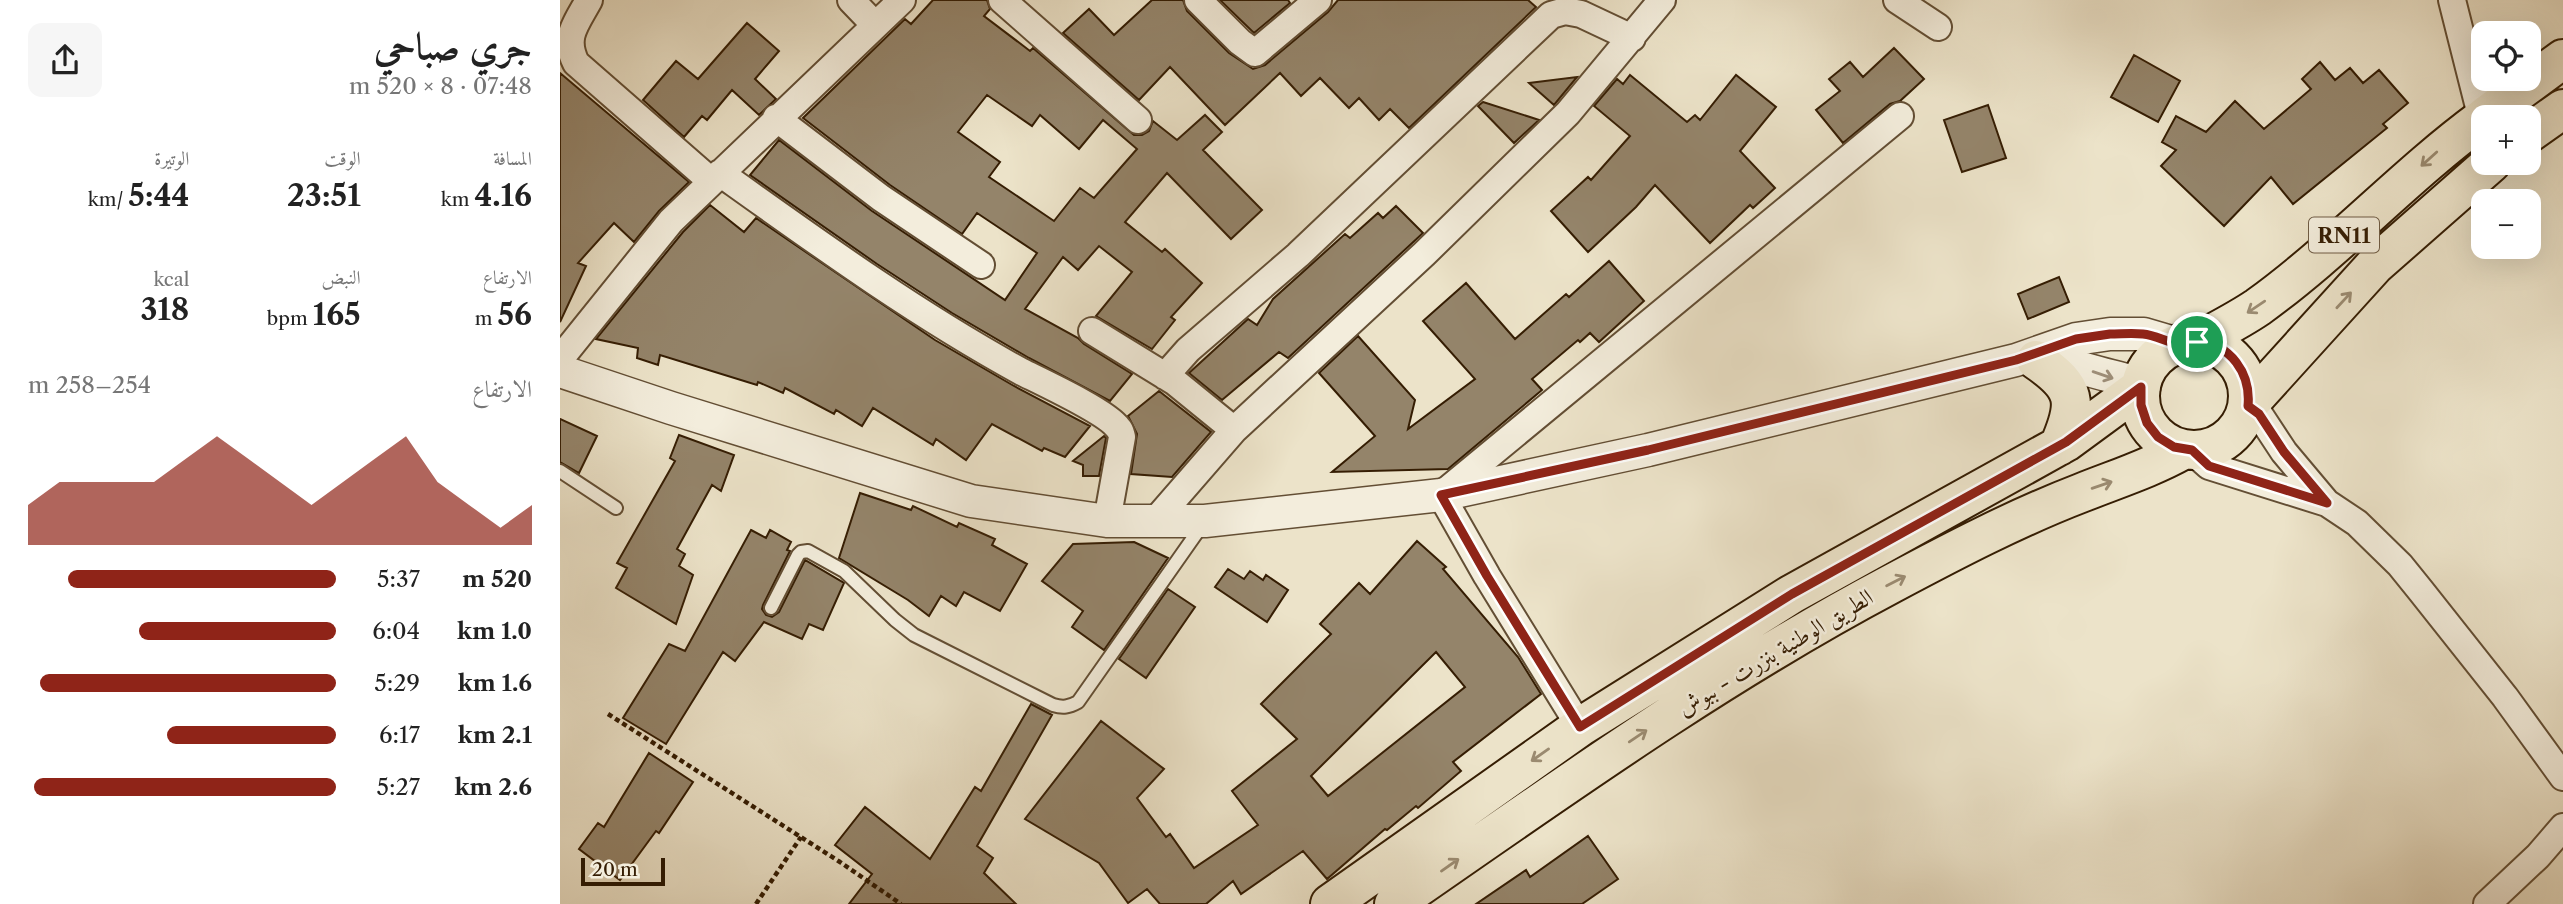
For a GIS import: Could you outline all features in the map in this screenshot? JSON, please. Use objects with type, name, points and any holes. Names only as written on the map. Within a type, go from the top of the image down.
[{"type":"main road","name":"RN11","points":[[2501,105],[2563,59]]},
{"type":"main road","points":[[2541,125],[2563,109]]},
{"type":"main road","name":"RN11","points":[[2141,385],[2155,359],[2255,309],[2285,287],[2439,151],[2471,127]]},
{"type":"main road","name":"RN11","points":[[2187,450],[2207,449],[2221,444],[2233,434],[2242,422],[2248,405],[2375,265],[2477,175]]},
{"type":"main road","points":[[2188,343],[2215,346],[2231,355],[2242,369],[2248,387],[2248,405]]},
{"type":"main road","points":[[2026,360],[2059,378],[2068,391],[2072,404],[2070,421],[2059,446]]},
{"type":"main road","points":[[2141,385],[2141,405],[2147,423],[2158,437],[2174,447],[2187,450]]},
{"type":"main road","name":"الطريق الوطنية بنزرت - ببوش","points":[[1329,904],[1580,727],[1792,594],[2059,446],[2141,385]]},
{"type":"main road","name":"الطريق الوطنية بنزرت - ببوش","points":[[1394,904],[1609,755],[1778,648],[1891,584],[2006,526],[2187,450]]},
{"type":"street","points":[[589,0],[569,40],[569,50],[576,63],[716,177],[972,345],[1089,408],[1120,429],[1122,437],[1107,521]]},
{"type":"street","points":[[851,0],[875,25]]},
{"type":"street","points":[[560,359],[671,221],[902,0]]},
{"type":"street","points":[[1002,0],[1138,120]]},
{"type":"street","points":[[1198,0],[1240,42],[1255,53],[1318,0]]},
{"type":"street","points":[[1155,521],[1234,430],[1568,113],[1662,0]]},
{"type":"street","points":[[1896,0],[1938,27]]},
{"type":"street","points":[[2452,0],[2480,105]]},
{"type":"street","points":[[1165,376],[1188,350],[1298,255],[1551,15],[1565,10],[1581,14],[1632,38]]},
{"type":"street","points":[[1441,495],[1900,116]]},
{"type":"street","points":[[776,118],[881,198],[981,265]]},
{"type":"street","points":[[1092,331],[1165,376],[1234,430]]},
{"type":"street","points":[[560,371],[971,501],[1107,521],[1205,521],[1441,495],[1648,450],[2026,360],[2076,339],[2110,334],[2144,334],[2188,343]]},
{"type":"street","points":[[2026,360],[2061,362],[2109,378],[2141,385]]},
{"type":"street","points":[[2248,405],[2259,414],[2284,452],[2327,503],[2357,523],[2400,565],[2505,697],[2563,777]]},
{"type":"street","points":[[2187,450],[2209,466],[2327,503]]},
{"type":"street","points":[[1441,495],[1487,576],[1580,727]]},
{"type":"street","points":[[2487,904],[2538,856],[2563,827]]},
{"type":"lane","points":[[560,471],[616,508]]},
{"type":"lane","points":[[771,608],[798,555],[808,551],[856,580],[895,620],[914,635],[1053,705],[1070,707],[1078,702],[1205,521]]},
{"type":"path","points":[[608,714],[901,904]]},
{"type":"path","points":[[756,904],[801,837]]},
{"type":"building","points":[[933,0],[987,0],[990,9],[984,16],[1030,51],[1033,48],[1134,135],[1149,131],[1153,121],[1177,140],[1205,115],[1222,132],[1203,150],[1262,210],[1231,239],[1167,173],[1125,222],[1162,252],[1165,249],[1202,283],[1171,317],[1175,320],[1152,349],[1096,316],[1132,272],[1099,246],[1078,270],[1063,257],[1025,309],[1078,338],[1132,374],[1110,401],[952,313],[750,175],[779,140],[872,211],[1005,300],[1037,253],[977,213],[962,234],[890,185],[803,118],[905,19],[911,24]],"holes":[[[987,95],[1032,126],[1040,115],[1079,149],[1103,120],[1137,149],[1094,198],[1080,188],[1054,221],[989,177],[1000,162],[958,132]]]},
{"type":"building","points":[[1152,0],[1183,0],[1187,11],[1229,53],[1253,69],[1265,65],[1328,12],[1338,0],[1528,0],[1536,7],[1409,128],[1390,109],[1379,120],[1359,98],[1349,108],[1320,78],[1301,96],[1280,73],[1225,125],[1170,67],[1139,100],[1063,33],[1089,9],[1114,35]]},
{"type":"building","points":[[1220,0],[1288,0],[1290,3],[1254,33]]},
{"type":"building","points":[[747,23],[779,51],[755,79],[776,99],[759,115],[732,90],[707,120],[702,116],[684,137],[643,100],[676,61],[698,79]]},
{"type":"building","points":[[1894,48],[1924,79],[1900,101],[1890,104],[1843,143],[1816,110],[1840,91],[1829,79],[1850,62],[1863,77]]},
{"type":"building","points":[[2134,55],[2180,81],[2158,122],[2111,97]]},
{"type":"building","points":[[2320,62],[2335,80],[2350,68],[2363,83],[2379,70],[2408,103],[2383,124],[2387,128],[2293,204],[2271,177],[2224,226],[2161,166],[2176,150],[2162,142],[2176,116],[2206,132],[2235,101],[2264,129],[2311,89],[2302,79]]},
{"type":"building","points":[[560,73],[689,182],[659,211],[634,242],[614,223],[578,263],[586,266],[560,322]]},
{"type":"building","points":[[1630,75],[1687,122],[1695,115],[1700,120],[1736,75],[1776,107],[1740,151],[1775,188],[1753,208],[1750,205],[1710,243],[1655,185],[1636,207],[1588,252],[1551,211],[1588,177],[1591,180],[1630,136],[1594,106],[1617,79],[1623,84]]},
{"type":"building","points":[[1577,77],[1554,105],[1529,83]]},
{"type":"building","points":[[1483,102],[1539,120],[1514,143],[1478,106]]},
{"type":"building","points":[[1988,105],[2006,158],[1962,172],[1944,120]]},
{"type":"building","points":[[710,205],[744,232],[756,218],[935,340],[1090,426],[1065,457],[1044,448],[1042,451],[992,424],[966,460],[936,439],[933,445],[873,408],[862,426],[836,410],[834,414],[785,388],[783,393],[758,382],[757,385],[660,355],[658,365],[637,358],[638,348],[596,339],[683,232]]},
{"type":"building","points":[[1396,206],[1423,233],[1288,358],[1279,352],[1222,400],[1189,373],[1248,319],[1257,325],[1273,299],[1345,234],[1350,238],[1378,213],[1383,218]]},
{"type":"building","points":[[1609,261],[1644,301],[1599,342],[1590,333],[1532,379],[1542,390],[1448,469],[1332,472],[1375,436],[1319,373],[1358,336],[1415,400],[1408,429],[1475,379],[1423,321],[1466,283],[1515,339],[1566,294],[1569,297]]},
{"type":"building","points":[[2059,277],[2069,302],[2028,319],[2018,294]]},
{"type":"building","points":[[1159,391],[1211,432],[1172,477],[1131,474],[1137,434],[1128,416]]},
{"type":"building","points":[[560,419],[597,436],[579,473],[560,462]]},
{"type":"building","points":[[679,435],[734,455],[721,491],[712,485],[677,549],[685,554],[679,566],[693,575],[676,624],[616,588],[627,568],[617,563],[675,461],[670,458]]},
{"type":"building","points":[[1104,436],[1106,438],[1099,476],[1083,476],[1083,465],[1073,461]]},
{"type":"building","points":[[860,493],[911,510],[913,506],[957,527],[959,523],[995,539],[992,545],[1027,564],[1000,611],[964,592],[956,606],[941,596],[929,616],[839,558]]},
{"type":"building","points":[[751,530],[766,538],[770,530],[791,542],[787,550],[790,551],[763,605],[762,609],[766,615],[772,617],[779,612],[805,560],[844,583],[823,630],[809,624],[802,639],[764,622],[735,661],[723,652],[666,744],[623,718],[669,644],[685,651]]},
{"type":"building","points":[[1417,541],[1446,567],[1443,569],[1518,657],[1541,694],[1453,762],[1461,771],[1418,808],[1416,806],[1385,829],[1327,879],[1303,851],[1241,894],[1233,881],[1206,904],[1160,904],[1147,889],[1128,903],[1099,863],[1025,819],[1101,721],[1164,769],[1137,798],[1166,837],[1170,834],[1194,868],[1258,825],[1232,791],[1297,739],[1261,704],[1331,634],[1320,624],[1359,583],[1370,594]],"holes":[[[1436,652],[1465,687],[1328,796],[1311,776]]]},
{"type":"building","points":[[1134,542],[1168,558],[1104,650],[1072,627],[1083,611],[1042,581],[1073,544]]},
{"type":"building","points":[[1228,569],[1244,579],[1250,571],[1263,580],[1266,575],[1288,590],[1267,622],[1215,587]]},
{"type":"building","points":[[1168,589],[1195,607],[1146,678],[1119,659]]},
{"type":"building","points":[[1031,704],[1052,715],[977,846],[993,858],[984,873],[1016,904],[849,904],[872,874],[835,845],[865,807],[930,859],[975,787],[981,791]]},
{"type":"building","points":[[649,753],[693,782],[659,833],[656,831],[620,880],[579,849],[598,823],[604,827]]},
{"type":"building","points":[[1588,836],[1618,879],[1582,904],[1476,904],[1526,870],[1530,877]]},
{"type":"route","points":[[2110,334],[2144,334],[2178,344],[2197,342],[2215,346],[2231,355],[2242,369],[2248,387],[2248,406],[2259,414],[2284,452],[2327,503],[2209,466],[2192,450],[2174,447],[2158,437],[2147,423],[2141,405],[2141,387],[2066,442],[1792,594],[1580,727],[1487,576],[1441,495],[1648,450],[2016,360],[2046,347],[2076,339],[2110,334]]}]
